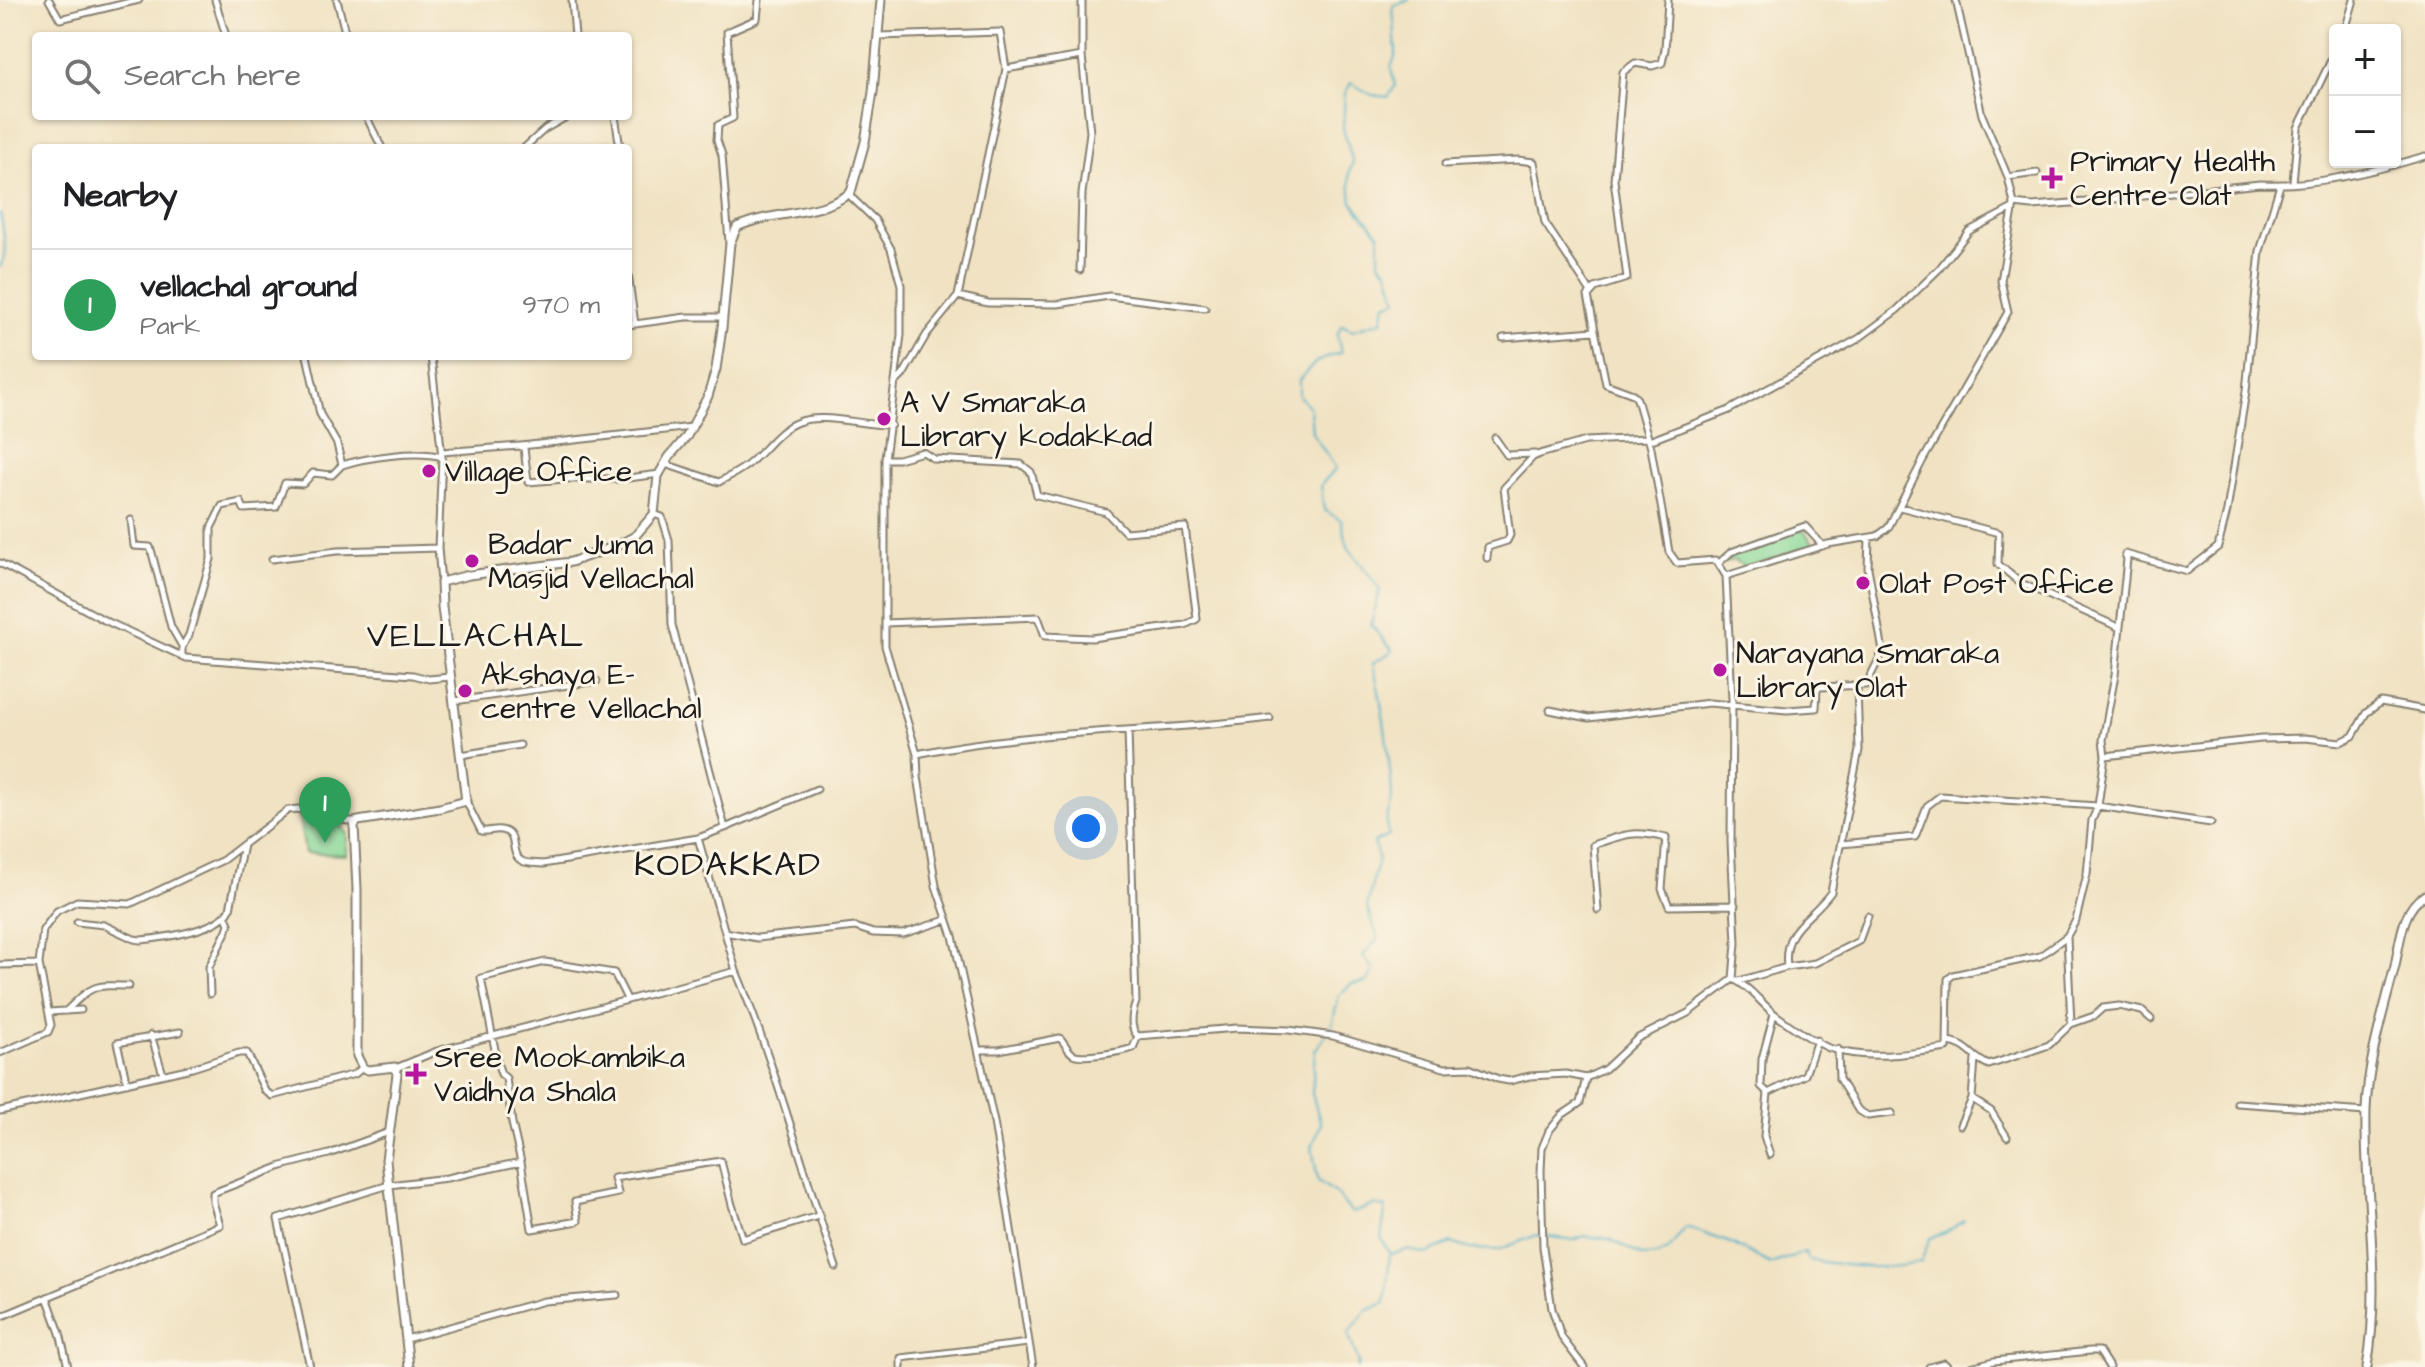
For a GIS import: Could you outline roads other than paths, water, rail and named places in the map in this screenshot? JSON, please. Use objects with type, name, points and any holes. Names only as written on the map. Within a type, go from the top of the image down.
[{"type":"main road","points":[[409,1367],[386,1160],[397,1083],[396,1068],[368,1070],[362,1068],[357,1056],[354,825],[358,821],[466,801],[441,582],[469,575],[571,562],[635,536],[654,514],[660,474],[692,427],[708,396],[716,369],[730,243],[737,227],[754,219],[826,206],[849,195],[865,142],[881,0]]},
{"type":"main road","points":[[2367,1367],[2375,1304],[2367,1181],[2366,1112],[2371,1057],[2400,935],[2413,905],[2425,895]]},
{"type":"street","points":[[49,0],[60,19],[139,0]]},
{"type":"street","points":[[215,0],[225,32]]},
{"type":"street","points":[[337,0],[345,32]]},
{"type":"street","points":[[572,0],[575,32]]},
{"type":"street","points":[[730,243],[722,155],[717,140],[718,125],[733,118],[727,32],[757,19],[759,0]]},
{"type":"street","points":[[1080,270],[1082,194],[1090,132],[1082,56],[1082,0]]},
{"type":"street","points":[[1590,291],[1627,278],[1614,180],[1623,72],[1635,63],[1652,66],[1662,63],[1668,0]]},
{"type":"street","points":[[1726,576],[1823,546],[1877,536],[1888,528],[1923,460],[2008,312],[2001,281],[2014,206],[2008,177],[1982,115],[1956,0]]},
{"type":"street","points":[[2347,24],[2354,0]]},
{"type":"street","points":[[879,36],[1000,32],[1006,69],[958,296],[927,334],[895,383]]},
{"type":"street","points":[[1006,69],[1082,56]]},
{"type":"street","points":[[2293,182],[2298,128],[2329,64]]},
{"type":"street","points":[[368,120],[380,144]]},
{"type":"street","points":[[528,144],[558,120]]},
{"type":"street","points":[[616,120],[619,144]]},
{"type":"street","points":[[535,138],[536,144]]},
{"type":"street","points":[[1487,558],[1488,547],[1507,541],[1510,535],[1504,488],[1533,457],[1586,441],[1648,439],[1727,411],[1858,339],[1897,310],[1939,269],[1969,231],[2014,206],[2260,184],[2280,185],[2335,178],[2425,156]]},
{"type":"street","points":[[1445,164],[1534,162],[1545,223],[1590,291]]},
{"type":"street","points":[[2008,177],[2037,173]]},
{"type":"street","points":[[1736,980],[1752,990],[1774,1014],[1829,1048],[1871,1056],[1947,1048],[1948,979],[1973,970],[2040,956],[2067,936],[2076,920],[2087,874],[2092,820],[2098,806],[2105,756],[2103,740],[2115,675],[2127,559],[2125,554],[2187,571],[2218,547],[2235,472],[2260,251],[2280,185]]},
{"type":"street","points":[[849,195],[875,220],[891,249],[901,285],[901,335],[885,459],[885,646],[917,754],[930,856],[953,936],[994,1122],[1033,1367]]},
{"type":"street","points":[[1590,291],[1588,296],[1606,384],[1635,396],[1648,439],[1669,552],[1673,560],[1686,563],[1711,559],[1719,563],[1726,576],[1732,706],[1731,842],[1736,980]]},
{"type":"street","points":[[958,296],[988,303],[1058,304],[1109,296],[1205,308]]},
{"type":"street","points":[[632,324],[686,317],[723,317]]},
{"type":"street","points":[[1503,338],[1595,331]]},
{"type":"street","points":[[308,360],[320,414],[337,444],[342,465]]},
{"type":"street","points":[[431,360],[442,454],[438,548],[441,582]]},
{"type":"street","points":[[665,464],[719,482],[746,466],[782,431],[799,421],[820,419],[871,426],[891,425]]},
{"type":"street","points":[[182,647],[189,635],[211,559],[211,528],[222,506],[241,502],[244,509],[276,507],[285,483],[303,484],[313,473],[332,475],[342,465],[410,455],[692,427]]},
{"type":"street","points":[[1495,438],[1507,455],[1540,454]]},
{"type":"street","points":[[520,446],[524,448],[528,482],[620,479],[660,474]]},
{"type":"street","points":[[885,459],[923,452],[934,459],[1021,464],[1031,472],[1037,495],[1106,512],[1125,532],[1185,527],[1197,619],[1185,625],[1073,639],[1045,636],[1038,617],[885,623]]},
{"type":"street","points":[[1900,507],[1999,533],[1998,564],[2019,582],[2118,627]]},
{"type":"street","points":[[654,514],[662,517],[669,540],[672,625],[725,828]]},
{"type":"street","points":[[131,520],[134,546],[150,547],[171,627],[182,647],[182,657]]},
{"type":"street","points":[[1719,563],[1731,552],[1805,526],[1823,546]]},
{"type":"street","points":[[1550,710],[1589,718],[1709,703],[1787,710],[1811,709],[1816,708],[1817,689],[1820,687],[1866,685],[1883,651],[1868,568],[1869,538]]},
{"type":"street","points":[[272,559],[337,551],[438,548]]},
{"type":"street","points":[[0,563],[104,620],[182,657],[413,675],[429,679],[451,677]]},
{"type":"street","points":[[454,701],[597,681]]},
{"type":"street","points":[[1787,967],[1785,951],[1796,926],[1831,892],[1859,750],[1857,686]]},
{"type":"street","points":[[2105,756],[2261,739],[2305,738],[2341,742],[2353,736],[2366,713],[2381,702],[2425,710]]},
{"type":"street","points":[[917,754],[1054,735],[1223,725],[1270,718]]},
{"type":"street","points":[[1128,730],[1136,1002],[1132,1022],[1138,1036]]},
{"type":"street","points":[[461,755],[520,745]]},
{"type":"street","points":[[466,801],[481,831],[509,833],[516,855],[523,862],[543,864],[698,838],[817,789]]},
{"type":"street","points":[[1841,844],[1915,837],[1927,806],[1940,796],[2098,806],[2211,823]]},
{"type":"street","points":[[0,1053],[48,1032],[51,1025],[39,964],[43,930],[57,911],[77,901],[130,904],[223,860],[288,810],[298,809],[358,821]]},
{"type":"street","points":[[1598,910],[1593,845],[1642,832],[1666,838],[1662,889],[1669,906],[1735,905]]},
{"type":"street","points":[[698,838],[736,971],[761,1031],[836,1267]]},
{"type":"street","points":[[210,994],[209,967],[227,930],[226,917],[243,844]]},
{"type":"street","points":[[1138,1036],[1257,1028],[1325,1035],[1444,1068],[1470,1067],[1509,1081],[1530,1076],[1566,1074],[1586,1078],[1605,1069],[1638,1038],[1688,1013],[1736,980],[1815,963],[1859,941],[1868,916]]},
{"type":"street","points":[[77,922],[104,925],[141,940],[208,926],[226,917]]},
{"type":"street","points":[[725,932],[757,938],[855,927],[873,933],[903,934],[946,920]]},
{"type":"street","points":[[2067,936],[2071,1024]]},
{"type":"street","points":[[627,999],[614,973],[545,962],[481,978],[491,1037],[501,1074],[506,1078],[532,1229],[578,1221],[575,1202],[618,1193],[614,1178],[721,1161],[743,1239],[818,1216]]},
{"type":"street","points":[[0,965],[39,964]]},
{"type":"street","points":[[396,1068],[437,1051],[736,971]]},
{"type":"street","points":[[66,1011],[98,985],[129,986]]},
{"type":"street","points":[[1947,1042],[1961,1043],[1976,1058],[1989,1065],[2049,1045],[2071,1024],[2094,1016],[2103,1008],[2119,1006],[2142,1011],[2151,1019]]},
{"type":"street","points":[[49,1012],[81,1010]]},
{"type":"street","points":[[1768,1093],[1761,1086],[1762,1059],[1774,1014]]},
{"type":"street","points":[[127,1083],[117,1043],[180,1032]]},
{"type":"street","points":[[151,1035],[163,1074]]},
{"type":"street","points":[[978,1050],[999,1050],[1060,1038],[1076,1056],[1094,1055],[1133,1048],[1138,1036]]},
{"type":"street","points":[[1768,1093],[1805,1075],[1817,1040]]},
{"type":"street","points":[[1838,1049],[1839,1079],[1858,1110],[1868,1116],[1892,1113]]},
{"type":"street","points":[[0,1110],[127,1083],[239,1053],[247,1053],[265,1091],[272,1096],[355,1074],[362,1068]]},
{"type":"street","points":[[1960,1125],[1972,1099],[1976,1058]]},
{"type":"street","points":[[1584,1367],[1567,1346],[1556,1325],[1543,1240],[1542,1148],[1549,1131],[1562,1115],[1580,1103],[1586,1078]]},
{"type":"street","points":[[1768,1093],[1764,1136],[1770,1155]]},
{"type":"street","points":[[1972,1099],[1991,1111],[2007,1137]]},
{"type":"street","points":[[2237,1103],[2366,1112]]},
{"type":"street","points":[[0,1317],[220,1225],[213,1193],[282,1166],[329,1154],[389,1132]]},
{"type":"street","points":[[310,1367],[278,1219],[389,1185],[447,1178],[521,1162]]},
{"type":"street","points":[[406,1339],[544,1301],[617,1295]]},
{"type":"street","points":[[47,1297],[68,1367]]},
{"type":"street","points":[[901,1367],[901,1358],[1029,1343]]},
{"type":"street","points":[[1970,1367],[1994,1361],[2090,1351],[2099,1351],[2109,1367]]},
{"type":"street","points":[[1929,1367],[1944,1363],[1948,1367]]},
{"type":"waterway","points":[[1358,1367],[1359,1362],[1348,1334],[1366,1311],[1385,1303],[1390,1254],[1381,1237],[1386,1208],[1375,1205],[1352,1213],[1336,1194],[1318,1181],[1312,1147],[1321,1124],[1312,1094],[1315,1051],[1332,1025],[1339,995],[1351,984],[1367,982],[1374,970],[1363,956],[1378,938],[1367,907],[1378,858],[1374,842],[1389,836],[1387,819],[1392,794],[1385,728],[1373,663],[1393,651],[1371,625],[1380,589],[1348,547],[1341,520],[1324,510],[1321,485],[1336,468],[1312,433],[1310,408],[1299,396],[1299,380],[1316,362],[1341,352],[1337,335],[1342,325],[1352,330],[1382,321],[1385,304],[1397,300],[1388,271],[1379,261],[1379,234],[1352,202],[1349,172],[1353,163],[1343,128],[1345,93],[1351,83],[1372,95],[1388,97],[1395,86],[1391,68],[1396,53],[1393,6],[1409,0]]},
{"type":"waterway","points":[[0,213],[5,248],[0,267]]},
{"type":"waterway","points":[[1390,1254],[1408,1250],[1427,1254],[1451,1243],[1470,1249],[1498,1250],[1537,1235],[1574,1240],[1584,1236],[1610,1239],[1643,1256],[1658,1255],[1668,1250],[1686,1227],[1733,1244],[1771,1264],[1805,1252],[1808,1260],[1893,1267],[1921,1262],[1930,1238],[1964,1221]]},
{"type":"place","name":"Primary Health Centre Olat","points":[[2052,178]]},
{"type":"place","name":"A V Smaraka Library kodakkad","points":[[884,419]]},
{"type":"place","name":"Village Office","points":[[429,471]]},
{"type":"place","name":"Badar Juma Masjid Vellachal","points":[[472,561]]},
{"type":"place","name":"Olat Post Office","points":[[1863,583]]},
{"type":"place","name":"Narayana Smaraka Library Olat","points":[[1720,670]]},
{"type":"place","name":"Akshaya E- centre Vellachal","points":[[465,691]]},
{"type":"place","name":"vellachal ground","points":[[325,843]]},
{"type":"place","name":"Sree Mookambika Vaidhya Shala","points":[[416,1074]]},
{"type":"district","name":"VELLACHAL","points":[[476,634]]},
{"type":"district","name":"KODAKKAD","points":[[728,863]]}]
